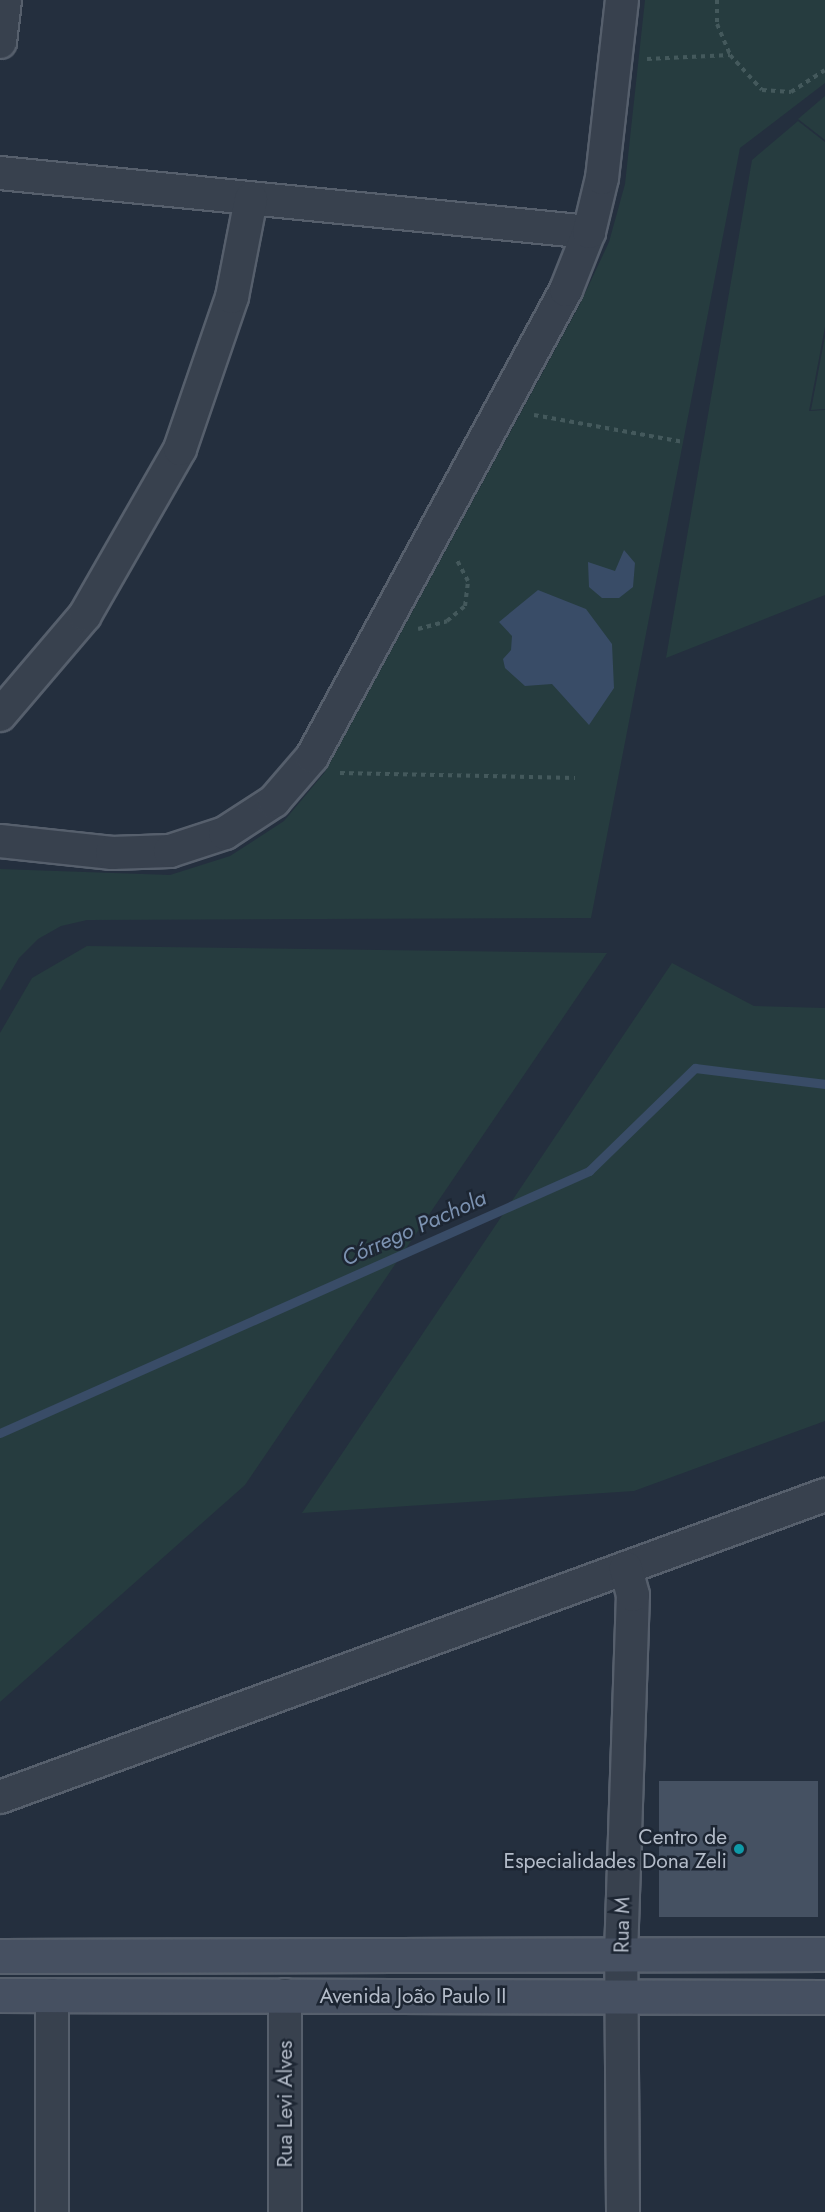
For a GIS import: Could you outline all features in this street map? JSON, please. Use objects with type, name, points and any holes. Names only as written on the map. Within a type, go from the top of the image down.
[{"type":"street","points":[[0,42],[5,0]]},
{"type":"street","points":[[9,837],[112,853],[170,851],[225,833],[274,801],[312,757],[560,301],[590,232],[602,178],[622,0]]},
{"type":"street","points":[[0,173],[590,232]]},
{"type":"street","points":[[0,715],[85,615],[180,449],[232,297],[251,198]]},
{"type":"street","points":[[0,1797],[825,1496]]},
{"type":"street","name":"Rua M","points":[[623,2212],[621,1955],[633,1595],[626,1568]]},
{"type":"street","name":"Avenida João Paulo II","points":[[0,1956],[825,1954]]},
{"type":"street","points":[[285,1995],[288,1955]]},
{"type":"street","name":"Avenida João Paulo II","points":[[0,1995],[825,1996]]},
{"type":"street","points":[[52,1995],[52,2212]]},
{"type":"street","name":"Rua Levi Alves","points":[[285,1995],[285,2212]]},
{"type":"path","points":[[717,0],[717,24],[730,55],[750,82],[776,93],[805,86],[825,70]]},
{"type":"path","points":[[639,59],[730,55]]},
{"type":"path","points":[[520,412],[684,442]]},
{"type":"path","points":[[414,629],[447,621],[465,606],[468,581],[451,554]]},
{"type":"path","points":[[336,773],[575,778]]},
{"type":"green space","points":[[645,0],[825,0],[825,83],[740,148],[591,918],[87,920],[61,926],[38,939],[19,958],[0,991],[0,869],[170,875],[230,856],[284,821],[325,772],[580,304],[609,242],[625,184]]},
{"type":"green space","points":[[825,96],[825,140],[798,119]]},
{"type":"green space","points":[[798,121],[825,142],[825,327],[809,411],[825,410],[825,595],[666,658],[752,160]]},
{"type":"green space","points":[[825,336],[825,409],[811,410]]},
{"type":"green space","points":[[87,946],[607,953],[245,1485],[0,1702],[0,1033],[32,978]]},
{"type":"green space","points":[[672,963],[754,1006],[825,1008],[825,1421],[634,1491],[302,1513]]},
{"type":"water","points":[[624,550],[635,563],[633,587],[619,598],[602,598],[589,587],[588,562],[615,571]]},
{"type":"water","points":[[538,590],[586,609],[612,644],[614,688],[589,725],[552,684],[525,686],[505,668],[503,659],[511,650],[512,636],[499,622]]},
{"type":"building","name":"Centro de Especialidades Dona Zeli","points":[[659,1781],[818,1781],[818,1917],[659,1917]]},
{"type":"waterway","name":"Córrego Pachola","points":[[0,1433],[589,1171],[695,1068],[825,1084]]},
{"type":"place","name":"Centro de Especialidades Dona Zeli","points":[[739,1849]]}]
